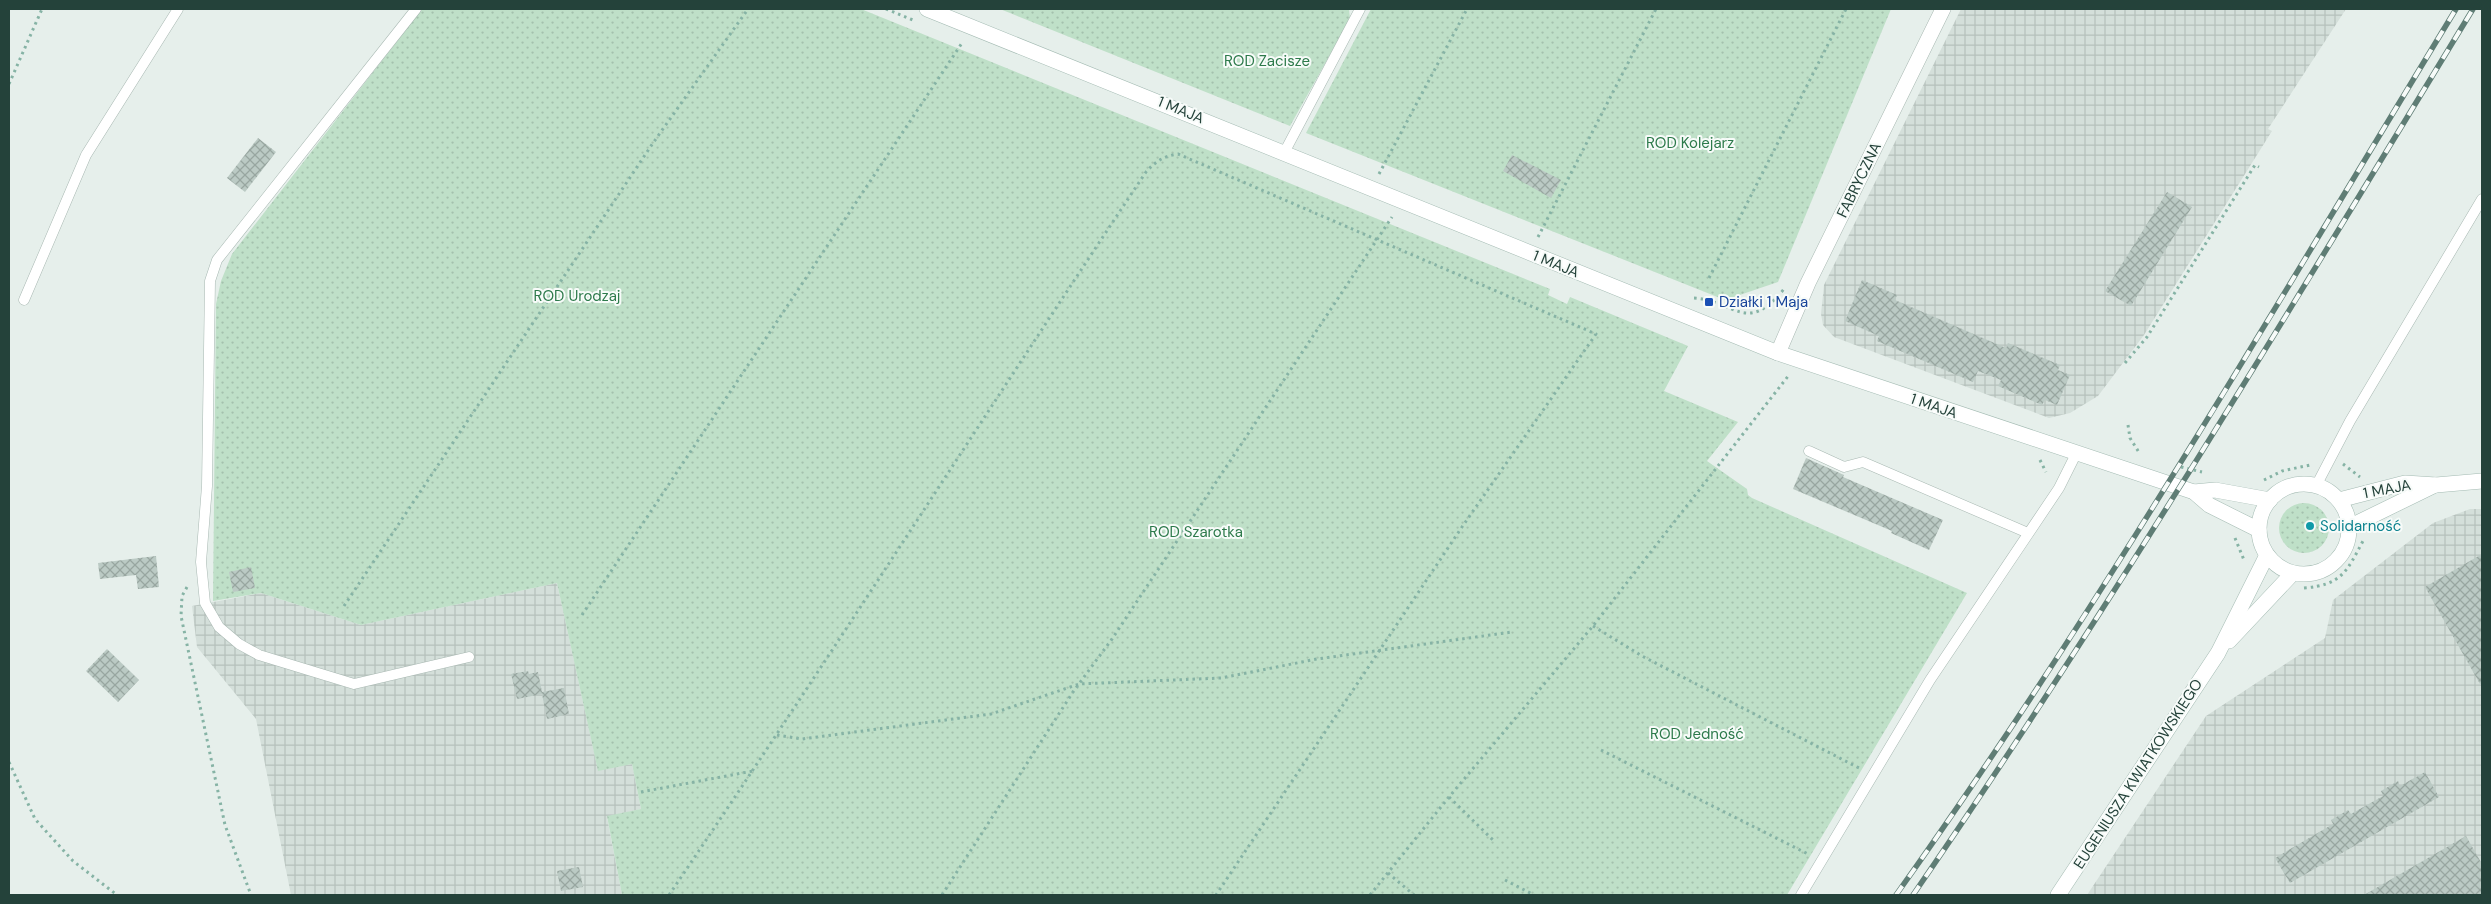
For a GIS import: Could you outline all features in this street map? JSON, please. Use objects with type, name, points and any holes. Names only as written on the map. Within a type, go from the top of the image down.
[{"type":"street","name":"1 MAJA","points":[[927,9],[1778,353],[2194,492],[2215,508],[2259,530]]},
{"type":"street","name":"FABRYCZNA","points":[[1778,353],[1808,283],[1943,9]]},
{"type":"street","name":"1 MAJA","points":[[2339,500],[2405,483],[2436,485],[2482,481]]},
{"type":"street","points":[[2299,484],[2316,486],[2331,492],[2339,500],[2347,513],[2350,527],[2348,541],[2342,554],[2333,564],[2320,571],[2307,574],[2293,573],[2274,563],[2267,555],[2259,530],[2264,509],[2270,500],[2288,487],[2299,484]]},
{"type":"street","name":"1 MAJA","points":[[2350,527],[2436,485]]},
{"type":"street","name":"1 MAJA","points":[[2194,492],[2215,490],[2270,500]]},
{"type":"street","name":"EUGENIUSZA KWIATKOWSKIEGO","points":[[2058,895],[2218,653],[2267,555]]},
{"type":"street","name":"EUGENIUSZA KWIATKOWSKIEGO","points":[[2218,653],[2293,573]]},
{"type":"lane","points":[[24,300],[86,155],[159,36],[178,9]]},
{"type":"lane","points":[[416,9],[217,260],[210,281],[207,486],[201,562],[205,603],[219,627],[239,644],[259,655],[354,684],[469,657]]},
{"type":"lane","points":[[1284,153],[1360,9]]},
{"type":"lane","points":[[2316,486],[2350,421],[2482,199]]},
{"type":"lane","points":[[1809,451],[1844,467],[1863,462],[2028,533]]},
{"type":"lane","points":[[1801,895],[1930,680],[2059,488],[2076,454]]},
{"type":"path","points":[[9,84],[42,9]]},
{"type":"path","points":[[344,606],[653,143],[748,9]]},
{"type":"path","points":[[1372,189],[1466,9]]},
{"type":"path","points":[[1530,253],[1656,9]]},
{"type":"path","points":[[1709,278],[1846,9]]},
{"type":"path","points":[[582,615],[971,27]]},
{"type":"path","points":[[669,895],[777,735],[1034,340],[1146,172],[1156,162],[1166,156],[1178,154],[1376,241],[1596,334],[1378,652],[1216,895]]},
{"type":"path","points":[[2124,363],[2146,337],[2255,165],[2259,167]]},
{"type":"path","points":[[942,895],[1079,684],[1112,640],[1390,222],[1400,200]]},
{"type":"path","points":[[1370,895],[1449,797],[1593,626],[1800,361]]},
{"type":"path","points":[[2128,425],[2133,445],[2143,456]]},
{"type":"path","points":[[2340,463],[2367,481]]},
{"type":"path","points":[[2261,481],[2282,471],[2313,464]]},
{"type":"path","points":[[2178,466],[2205,473]]},
{"type":"path","points":[[2231,533],[2243,553],[2244,563]]},
{"type":"path","points":[[2298,590],[2324,585],[2339,577],[2351,565],[2367,535]]},
{"type":"path","points":[[201,562],[182,596],[181,616],[225,825],[251,895]]},
{"type":"path","points":[[1593,626],[1642,656],[1873,775]]},
{"type":"path","points":[[777,735],[802,739],[990,714],[1079,684],[1222,678],[1317,659],[1512,632]]},
{"type":"path","points":[[1601,750],[1822,862]]},
{"type":"path","points":[[9,762],[35,819],[73,862],[117,895]]},
{"type":"path","points":[[641,792],[753,771]]},
{"type":"path","points":[[1449,797],[1493,840]]},
{"type":"path","points":[[1388,873],[1414,895]]},
{"type":"path","points":[[1505,880],[1534,895]]},
{"type":"shaded area","points":[[1961,9],[2346,9],[2268,129],[2272,131],[2144,335],[2098,396],[2070,413],[2049,418],[1834,337],[1823,325],[1821,314],[1824,285]]},
{"type":"shaded area","points":[[2470,509],[2482,509],[2482,895],[2087,895],[2206,716],[2325,638],[2333,600],[2433,523]]},
{"type":"shaded area","points":[[557,583],[598,770],[632,764],[641,809],[607,817],[622,895],[291,895],[256,719],[197,647],[192,606],[261,593],[361,625]]},
{"type":"green space","points":[[422,9],[861,9],[1550,289],[1548,295],[1567,304],[1570,297],[1688,346],[1664,391],[1738,422],[1707,461],[1747,489],[1748,495],[1752,498],[1967,593],[1787,895],[622,895],[607,816],[641,809],[632,764],[598,771],[557,583],[361,625],[261,593],[213,601],[216,304],[221,281],[232,254]]},
{"type":"green space","name":"ROD Zacisze","points":[[1000,9],[1349,9],[1350,19],[1290,126]]},
{"type":"green space","name":"ROD Kolejarz","points":[[1371,9],[1891,9],[1778,282],[1725,300],[1306,133]]},
{"type":"green space","points":[[2304,503],[2314,505],[2322,510],[2327,518],[2329,528],[2327,538],[2322,546],[2314,551],[2304,553],[2294,551],[2286,546],[2281,538],[2279,528],[2281,518],[2286,510],[2294,505]]},
{"type":"building","points":[[258,138],[276,152],[245,192],[227,178]]},
{"type":"building","points":[[1512,155],[1561,180],[1551,198],[1503,171]]},
{"type":"building","points":[[2167,192],[2192,207],[2131,306],[2105,291]]},
{"type":"building","points":[[1862,280],[1897,295],[1895,300],[2006,348],[2008,343],[2060,365],[2058,370],[2070,375],[2057,405],[2045,400],[2042,405],[1998,386],[2001,380],[1978,371],[1973,382],[1877,341],[1879,336],[1845,321]]},
{"type":"building","points":[[1806,458],[1844,475],[1843,477],[1943,520],[1929,550],[1891,533],[1892,531],[1793,489]]},
{"type":"building","points":[[2482,554],[2482,683],[2480,684],[2425,587]]},
{"type":"building","points":[[156,556],[159,587],[138,589],[136,575],[100,579],[98,563]]},
{"type":"building","points":[[251,567],[255,588],[233,592],[229,572]]},
{"type":"building","points":[[107,649],[139,680],[118,702],[86,671]]},
{"type":"building","points":[[528,671],[529,674],[538,672],[542,692],[564,688],[569,714],[547,719],[542,694],[517,699],[511,674]]},
{"type":"building","points":[[2425,772],[2439,797],[2290,883],[2275,858],[2333,824],[2331,820],[2348,810],[2351,814],[2383,796],[2381,791],[2398,781],[2400,786]]},
{"type":"building","points":[[2466,836],[2482,864],[2482,895],[2364,895]]},
{"type":"building","points":[[579,867],[583,887],[561,891],[557,871]]},
{"type":"railway","points":[[1896,895],[1971,787],[2115,568],[2253,345],[2456,9]]},
{"type":"railway","points":[[1913,895],[1986,787],[2129,567],[2268,345],[2473,9]]},
{"type":"place","name":"Działki 1 Maja","points":[[1709,302]]},
{"type":"place","name":"Solidarność","points":[[2310,526]]},
{"type":"park label","name":"ROD Urodzaj","points":[[577,296]]},
{"type":"park label","name":"ROD Szarotka","points":[[1196,532]]},
{"type":"park label","name":"ROD Jedność","points":[[1697,734]]}]
